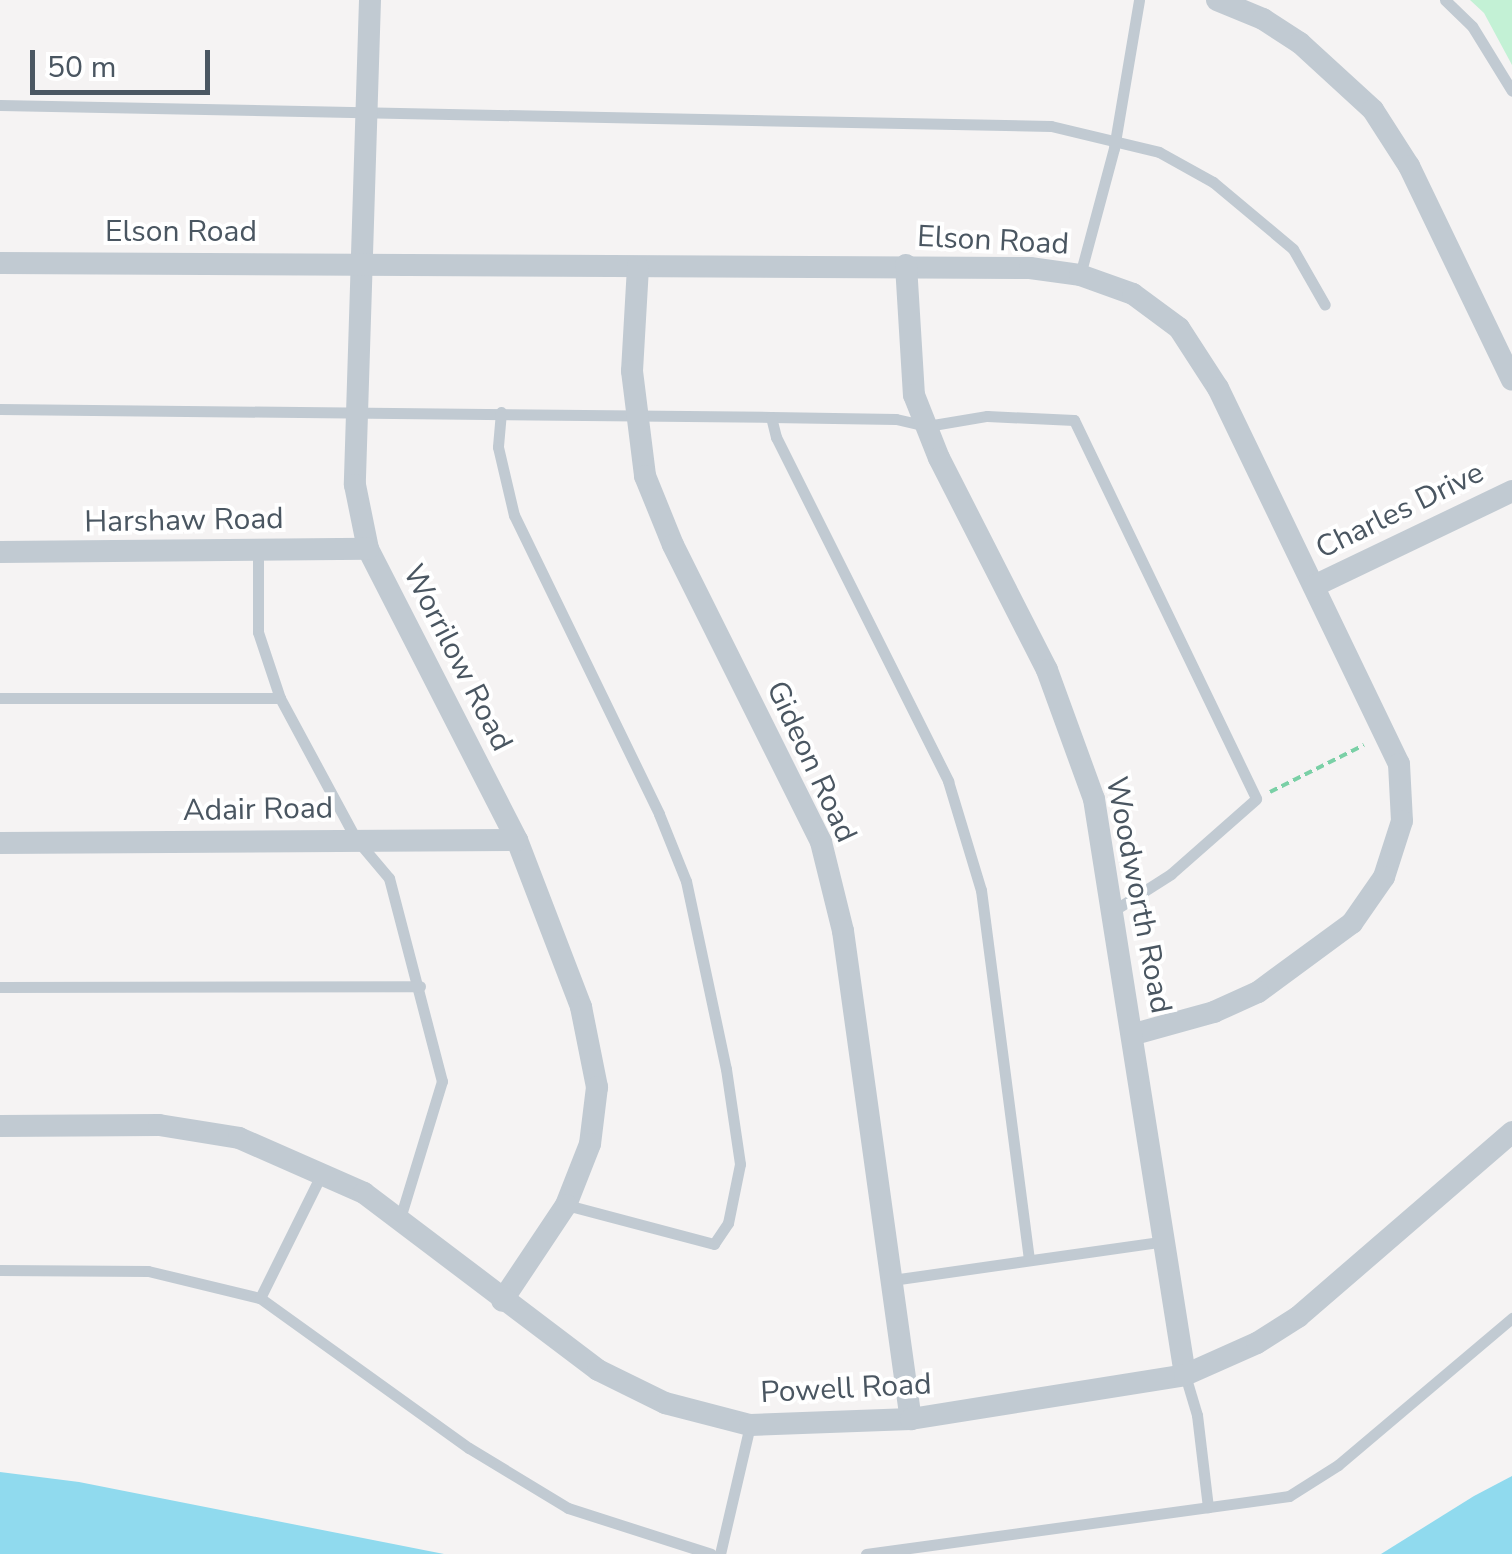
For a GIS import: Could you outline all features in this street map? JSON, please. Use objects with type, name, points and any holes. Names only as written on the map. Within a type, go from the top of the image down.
[{"type":"street","name":"Worrilow Road","points":[[370,0],[355,484],[368,549],[517,840],[581,1007],[597,1087],[590,1144],[566,1205],[502,1302]]},
{"type":"street","points":[[1217,0],[1263,19],[1300,44],[1373,110],[1410,166],[1512,380]]},
{"type":"street","name":"Elson Road","points":[[0,263],[1030,268],[1080,275],[1134,294],[1179,328],[1218,388],[1399,764],[1402,821],[1384,877],[1352,923],[1258,992],[1214,1012],[1134,1034]]},
{"type":"street","name":"Woodworth Road","points":[[906,265],[914,395],[1047,670],[1094,798],[1185,1375]]},
{"type":"street","name":"Gideon Road","points":[[638,267],[634,414],[645,476],[673,546],[820,842],[843,931],[911,1419]]},
{"type":"street","name":"Charles Drive","points":[[1314,586],[1512,491]]},
{"type":"street","name":"Harshaw Road","points":[[0,552],[368,549]]},
{"type":"street","name":"Adair Road","points":[[0,843],[517,840]]},
{"type":"street","name":"Powell Road","points":[[0,1126],[159,1125],[239,1138],[364,1193],[502,1302],[598,1370],[664,1403],[750,1425],[911,1419],[1185,1375],[1256,1343],[1298,1317],[1512,1132]]},
{"type":"lane","points":[[1080,275],[1115,138],[1140,0]]},
{"type":"lane","points":[[1445,0],[1472,26],[1512,92]]},
{"type":"lane","points":[[0,105],[1051,126],[1115,138],[1158,152],[1200,174],[1264,221],[1293,249],[1326,305]]},
{"type":"lane","points":[[0,408],[634,414],[896,420],[927,426],[987,416],[1074,420],[1256,799],[1171,874],[1113,911]]},
{"type":"lane","points":[[501,412],[498,447],[514,515],[660,814],[686,881],[720,1034],[740,1164],[728,1223],[714,1244],[566,1205]]},
{"type":"lane","points":[[771,417],[776,437],[948,781],[981,890],[1028,1260]]},
{"type":"lane","points":[[258,550],[258,632],[280,698],[356,839],[389,878],[442,1081],[400,1218]]},
{"type":"lane","points":[[0,698],[280,698]]},
{"type":"lane","points":[[0,987],[420,986]]},
{"type":"lane","points":[[260,1298],[321,1176]]},
{"type":"lane","points":[[891,1280],[1165,1241]]},
{"type":"lane","points":[[0,1270],[148,1270],[260,1298],[469,1448],[568,1508],[711,1554]]},
{"type":"lane","points":[[866,1554],[1289,1496],[1338,1466],[1512,1318]]},
{"type":"lane","name":"Woodworth Road","points":[[1185,1375],[1197,1415],[1208,1508]]},
{"type":"lane","points":[[720,1554],[750,1425]]},
{"type":"path","points":[[1256,799],[1385,735]]},
{"type":"green space","points":[[1470,0],[1512,0],[1512,65],[1484,13]]},
{"type":"water","points":[[0,1472],[79,1482],[444,1554],[0,1554]]},
{"type":"water","points":[[1512,1476],[1512,1554],[1381,1554],[1474,1496]]}]
